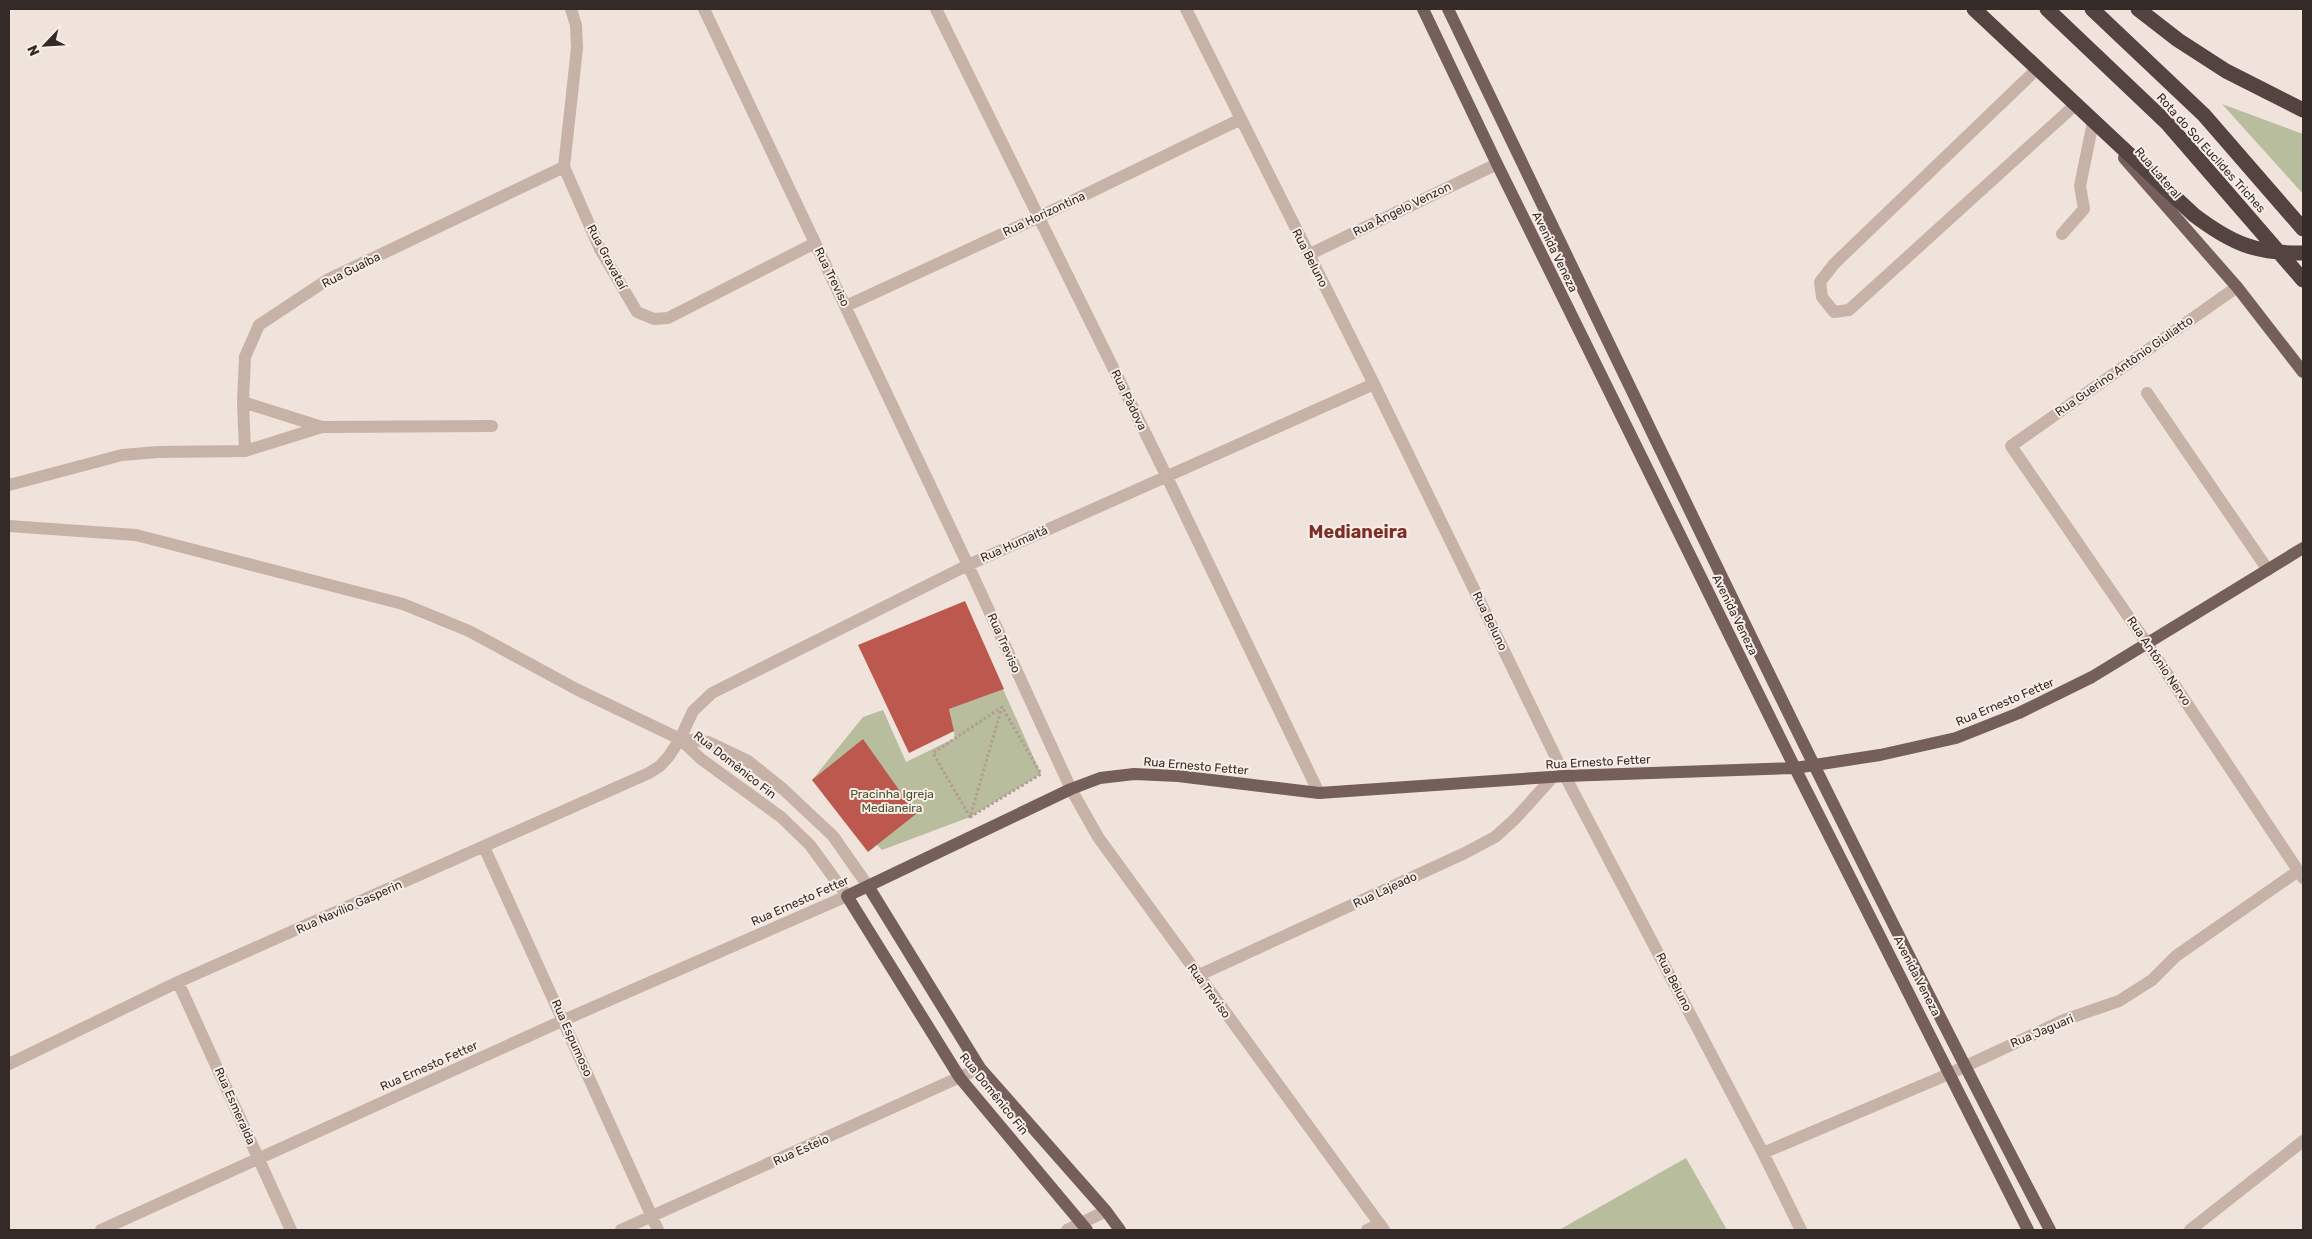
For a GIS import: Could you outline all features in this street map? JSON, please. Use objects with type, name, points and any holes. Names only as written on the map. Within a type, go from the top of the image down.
[{"type":"highway","name":"Rua Lateral","points":[[1974,9],[2093,122]]},
{"type":"highway","name":"Rota do Sol Euclides Triches","points":[[2047,9],[2167,123],[2303,280]]},
{"type":"highway","name":"Rota do Sol Euclides Triches","points":[[2092,9],[2204,115],[2303,229]]},
{"type":"highway","points":[[2138,9],[2178,40],[2226,71],[2303,109]]},
{"type":"highway","points":[[2093,122],[2194,215],[2220,235],[2245,246],[2281,253],[2303,253]]},
{"type":"main road","name":"Avenida Veneza","points":[[1422,9],[1795,768],[2028,1230]]},
{"type":"main road","name":"Avenida Veneza","points":[[1448,9],[1814,766],[1964,1066],[2050,1230]]},
{"type":"main road","points":[[1449,64],[1470,54]]},
{"type":"main road","name":"Rua Lateral","points":[[2093,122],[2237,287],[2303,372]]},
{"type":"main road","name":"Rua Ernesto Fetter","points":[[847,896],[1071,789],[1100,778],[1134,774],[1178,776],[1319,794],[1559,777],[1795,768],[1880,755],[1956,738],[2019,713],[2092,677],[2148,645],[2303,548]]},
{"type":"main road","name":"Rua Domênico Fin","points":[[868,886],[980,1068],[1106,1211],[1120,1230]]},
{"type":"main road","name":"Rua Domênico Fin","points":[[847,896],[960,1078],[1085,1227]]},
{"type":"street","points":[[564,168],[577,48],[576,25],[571,9]]},
{"type":"street","name":"Rua Treviso","points":[[704,9],[968,565],[1071,789],[1098,837],[1197,976],[1382,1227]]},
{"type":"street","name":"Rua Pàdova","points":[[936,9],[1166,475],[1319,794]]},
{"type":"street","name":"Rua Beluno","points":[[1186,9],[1374,384],[1559,777],[1763,1154],[1801,1230]]},
{"type":"street","points":[[2038,68],[1834,264],[1820,282],[1822,297],[1834,312],[1848,310],[2075,105]]},
{"type":"street","name":"Rua Horizontina","points":[[846,306],[1039,217],[1241,119]]},
{"type":"street","points":[[2062,234],[2084,209],[2080,186],[2093,122]]},
{"type":"street","name":"Rua Ângelo Venzon","points":[[1308,254],[1497,164]]},
{"type":"street","name":"Rua Gravataí","points":[[564,168],[600,249],[637,312],[654,319],[668,318],[815,243]]},
{"type":"street","name":"Rua Guaíba","points":[[245,451],[243,402],[245,357],[259,325],[328,280],[564,168]]},
{"type":"street","name":"Rua Guerino Antônio Giuliatto","points":[[2011,446],[2237,287]]},
{"type":"street","name":"Rua Humaitá","points":[[680,740],[693,711],[712,693],[968,565],[1166,475],[1374,384]]},
{"type":"street","points":[[2147,393],[2268,570]]},
{"type":"street","points":[[243,402],[322,427]]},
{"type":"street","points":[[9,485],[122,455],[158,452],[245,451],[322,427],[492,426]]},
{"type":"street","name":"Rua Antônio Nervo","points":[[2011,446],[2148,645],[2301,875]]},
{"type":"street","points":[[9,526],[136,535],[403,604],[469,631],[578,690],[680,740]]},
{"type":"street","name":"Rua Navílio Gasperin","points":[[9,1064],[178,982],[649,773],[660,766],[680,740]]},
{"type":"street","name":"Rua Domênico Fin","points":[[680,740],[708,742],[748,761],[783,789],[833,836],[868,886]]},
{"type":"street","name":"Rua Domênico Fin","points":[[680,740],[701,759],[781,817],[810,845],[847,896]]},
{"type":"street","name":"Rua Lajeado","points":[[1197,976],[1495,837],[1559,777]]},
{"type":"street","name":"Rua Espumoso","points":[[484,847],[658,1230]]},
{"type":"street","name":"Rua Jaguari","points":[[1763,1154],[1950,1073],[2064,1020],[2119,1001],[2152,980],[2176,956],[2301,875]]},
{"type":"street","name":"Rua Ernesto Fetter","points":[[101,1230],[564,1020],[847,896]]},
{"type":"street","name":"Rua Esmeralda","points":[[178,982],[291,1230]]},
{"type":"street","name":"Rua Esteio","points":[[621,1230],[980,1068]]},
{"type":"street","points":[[2190,1230],[2303,1141]]},
{"type":"street","points":[[1067,1230],[1085,1227],[1106,1211]]},
{"type":"street","points":[[1367,1230],[1382,1227]]},
{"type":"path","points":[[970,817],[1041,774],[1002,706]]},
{"type":"path","points":[[970,817],[933,753],[1002,706]]},
{"type":"path","points":[[970,817],[1002,706]]},
{"type":"green space","points":[[2222,104],[2303,134],[2303,194]]},
{"type":"green space","name":"Pracinha Igreja Medianeira","points":[[1003,689],[1041,774],[970,817],[882,850],[812,780],[863,717],[883,710],[906,762],[955,738],[949,709]]},
{"type":"green space","points":[[1686,1158],[1727,1230],[1559,1230]]},
{"type":"building","points":[[965,601],[1004,689],[949,709],[954,731],[909,753],[858,645]]},
{"type":"building","points":[[863,739],[916,814],[868,852],[812,780]]},
{"type":"district","name":"Medianeira","points":[[1358,532]]}]
